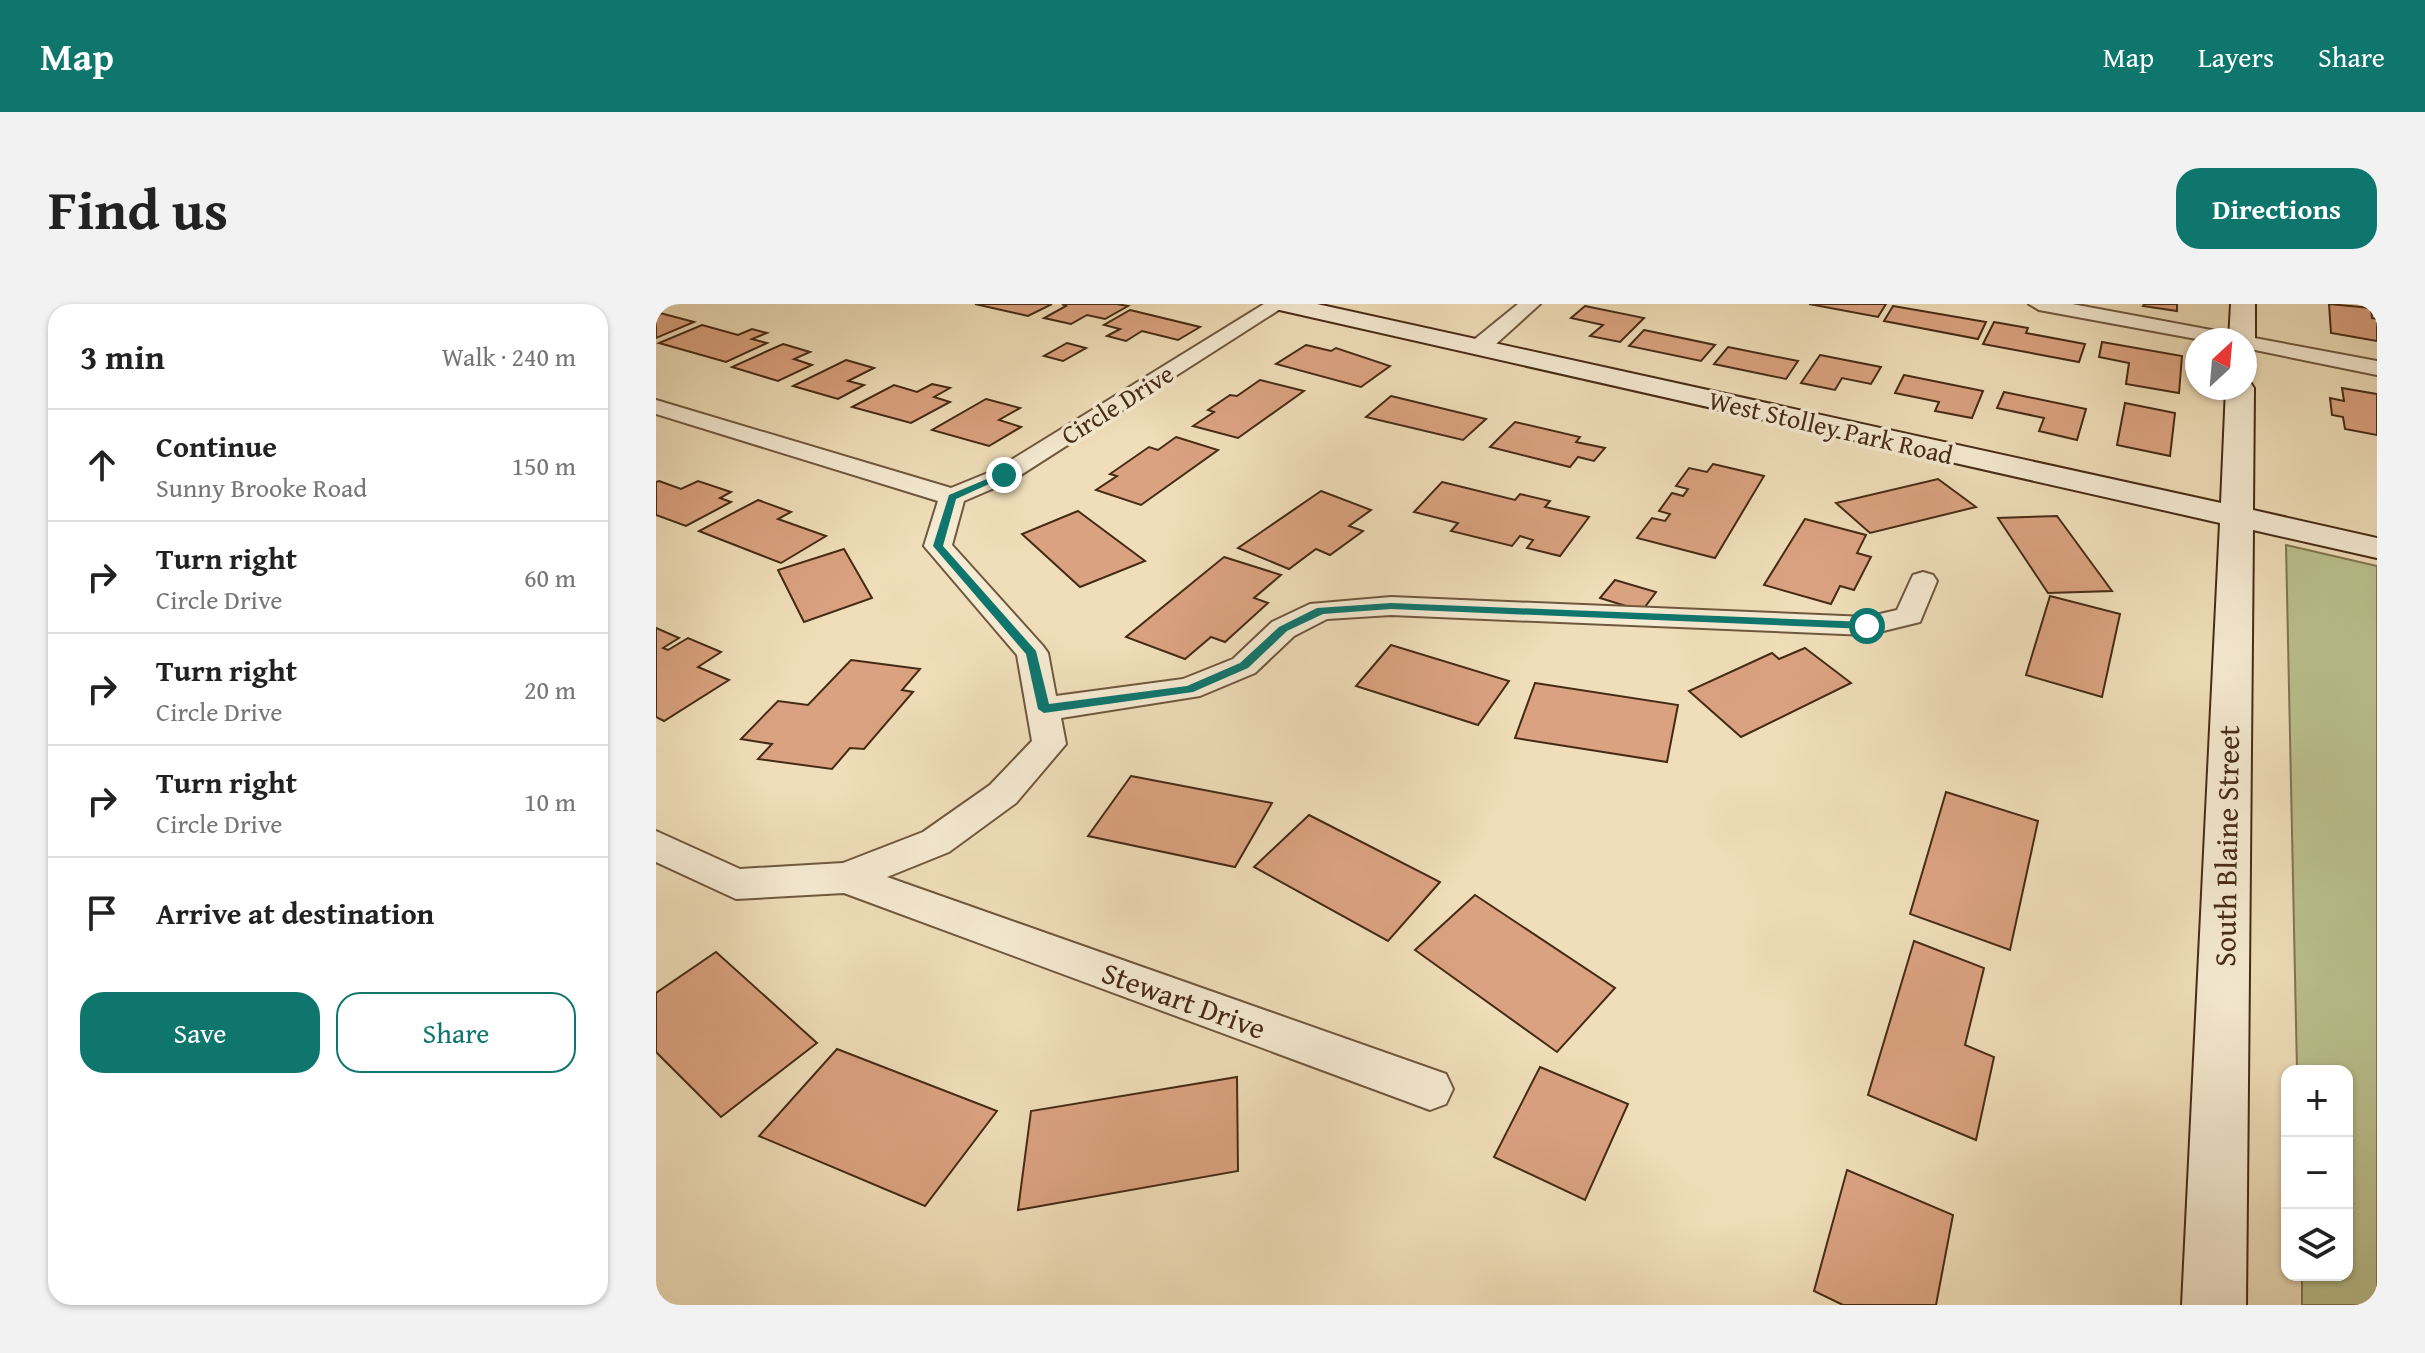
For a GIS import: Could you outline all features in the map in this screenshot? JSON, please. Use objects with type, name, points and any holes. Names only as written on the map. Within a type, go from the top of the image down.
[{"type":"main road","name":"West Stolley Park Road","points":[[1284,304],[2377,548]]},
{"type":"main road","points":[[2242,328],[2243,304]]},
{"type":"main road","name":"South Blaine Street","points":[[2214,1305],[2239,400]]},
{"type":"street","name":"Circle Drive","points":[[952,497],[1004,475],[1278,304]]},
{"type":"street","points":[[1478,348],[1530,304]]},
{"type":"street","points":[[2039,304],[2185,331]]},
{"type":"street","points":[[2257,344],[2377,368]]},
{"type":"street","points":[[656,407],[952,497],[938,546],[1032,653],[1049,744],[1003,794],[936,842],[846,878],[736,884],[656,845]]},
{"type":"street","points":[[1044,709],[1189,689],[1244,666],[1283,629],[1321,610],[1391,606],[1867,626],[1909,616],[1923,581]]},
{"type":"street","name":"Stewart Drive","points":[[846,878],[1430,1089]]},
{"type":"green space","points":[[2286,545],[2377,566],[2377,1305],[2302,1305],[2302,1281],[2353,1281],[2353,1065],[2297,1065]]},
{"type":"building","points":[[975,304],[1052,304],[1028,316]]},
{"type":"building","points":[[1062,304],[1128,306],[1105,319],[1087,315],[1071,324],[1044,318],[1066,306]]},
{"type":"building","points":[[1809,304],[1886,304],[1878,317]]},
{"type":"building","points":[[2177,304],[2177,311],[2143,306]]},
{"type":"building","points":[[2329,304],[2371,308],[2372,318],[2377,319],[2377,341],[2331,333]]},
{"type":"building","points":[[1585,306],[1644,318],[1620,342],[1590,336],[1603,325],[1571,318]]},
{"type":"building","points":[[1893,306],[1986,322],[1978,339],[1884,321]]},
{"type":"building","points":[[1130,310],[1200,327],[1178,340],[1142,331],[1126,341],[1107,336],[1120,329],[1104,325]]},
{"type":"building","points":[[656,312],[694,322],[656,338]]},
{"type":"building","points":[[1994,322],[2028,328],[2026,333],[2085,344],[2079,362],[1983,344]]},
{"type":"building","points":[[702,325],[738,335],[752,329],[767,333],[752,339],[767,343],[726,362],[659,343]]},
{"type":"building","points":[[1644,330],[1715,345],[1701,361],[1629,346]]},
{"type":"building","points":[[2102,342],[2182,356],[2179,393],[2126,384],[2129,363],[2099,357]]},
{"type":"building","points":[[1067,343],[1086,348],[1063,361],[1044,356]]},
{"type":"building","points":[[783,344],[810,352],[794,359],[812,365],[778,381],[732,367]]},
{"type":"building","points":[[1306,345],[1331,351],[1336,348],[1390,366],[1361,387],[1276,364]]},
{"type":"building","points":[[1728,347],[1798,361],[1786,379],[1714,364]]},
{"type":"building","points":[[1820,355],[1881,367],[1871,384],[1842,378],[1835,390],[1801,383]]},
{"type":"building","points":[[846,360],[874,368],[848,381],[864,385],[838,399],[793,386]]},
{"type":"building","points":[[1904,375],[1983,391],[1972,418],[1935,411],[1939,402],[1895,393]]},
{"type":"building","points":[[1260,380],[1304,391],[1238,438],[1193,426],[1214,412],[1208,410]]},
{"type":"building","points":[[932,384],[950,388],[934,397],[950,402],[911,423],[852,407],[894,385],[917,392]]},
{"type":"building","points":[[2342,388],[2377,394],[2377,435],[2345,429],[2343,417],[2332,415],[2330,398],[2344,401]]},
{"type":"building","points":[[2004,392],[2086,409],[2077,440],[2039,431],[2044,418],[1997,408]]},
{"type":"building","points":[[1391,396],[1486,419],[1463,440],[1366,417]]},
{"type":"building","points":[[986,399],[1020,408],[999,420],[1021,427],[989,446],[932,430]]},
{"type":"building","points":[[2125,403],[2175,413],[2170,456],[2117,445]]},
{"type":"building","points":[[1515,422],[1580,437],[1576,442],[1605,448],[1594,461],[1578,457],[1570,467],[1490,447]]},
{"type":"building","points":[[1176,437],[1218,450],[1141,505],[1096,490],[1117,476],[1110,474],[1149,447],[1158,450]]},
{"type":"building","points":[[1713,464],[1764,476],[1715,558],[1637,538],[1652,518],[1665,521],[1670,514],[1659,511],[1672,493],[1683,496],[1688,489],[1676,486],[1689,468],[1707,472]]},
{"type":"building","points":[[1938,479],[1976,507],[1870,533],[1836,503]]},
{"type":"building","points":[[698,481],[731,492],[720,498],[731,502],[686,526],[656,515],[656,482],[681,489]]},
{"type":"building","points":[[1442,482],[1515,500],[1520,494],[1550,501],[1545,507],[1589,517],[1560,556],[1527,548],[1533,540],[1520,536],[1512,546],[1451,531],[1458,523],[1414,512]]},
{"type":"building","points":[[1321,491],[1371,510],[1349,526],[1363,531],[1330,555],[1316,549],[1289,569],[1238,548]]},
{"type":"building","points":[[758,500],[791,512],[778,519],[826,536],[781,563],[699,531]]},
{"type":"building","points":[[1078,511],[1145,561],[1080,587],[1022,534]]},
{"type":"building","points":[[2057,516],[2112,591],[2048,593],[1998,518]]},
{"type":"building","points":[[1805,519],[1866,535],[1857,553],[1871,557],[1854,590],[1840,586],[1831,604],[1764,585]]},
{"type":"building","points":[[844,549],[872,598],[804,622],[778,570]]},
{"type":"building","points":[[1224,557],[1281,575],[1254,598],[1268,603],[1225,642],[1211,637],[1185,659],[1126,637]]},
{"type":"building","points":[[1615,580],[1656,592],[1642,611],[1600,598]]},
{"type":"building","points":[[2050,596],[2120,614],[2102,697],[2026,675]]},
{"type":"building","points":[[656,628],[679,638],[663,648],[668,650],[688,638],[721,652],[698,667],[729,680],[664,721],[656,717]]},
{"type":"building","points":[[1391,645],[1509,681],[1478,725],[1356,686]]},
{"type":"building","points":[[1805,648],[1851,683],[1741,737],[1689,691],[1772,653],[1779,659]]},
{"type":"building","points":[[851,660],[920,669],[902,690],[913,692],[864,749],[850,748],[832,769],[758,759],[772,744],[741,739],[778,701],[808,705]]},
{"type":"building","points":[[1535,683],[1678,705],[1667,762],[1515,738]]},
{"type":"building","points":[[1131,776],[1272,803],[1235,867],[1088,836]]},
{"type":"building","points":[[1946,792],[2038,821],[2010,950],[1910,914]]},
{"type":"building","points":[[1309,815],[1440,882],[1388,941],[1254,867]]},
{"type":"building","points":[[1475,895],[1615,988],[1557,1052],[1415,950]]},
{"type":"building","points":[[1914,941],[1984,968],[1965,1045],[1994,1057],[1976,1140],[1868,1095]]},
{"type":"building","points":[[716,952],[817,1043],[721,1117],[656,1052],[656,993]]},
{"type":"building","points":[[837,1049],[997,1111],[925,1206],[759,1136]]},
{"type":"building","points":[[1540,1067],[1628,1104],[1585,1200],[1494,1157]]},
{"type":"building","points":[[1237,1077],[1238,1171],[1018,1210],[1031,1111]]},
{"type":"building","points":[[1847,1170],[1953,1215],[1936,1305],[1843,1305],[1814,1291]]},
{"type":"route","points":[[1004,475],[952,497],[938,546],[1032,653],[1044,709],[1189,689],[1244,666],[1283,629],[1321,610],[1391,606],[1867,626]]}]
